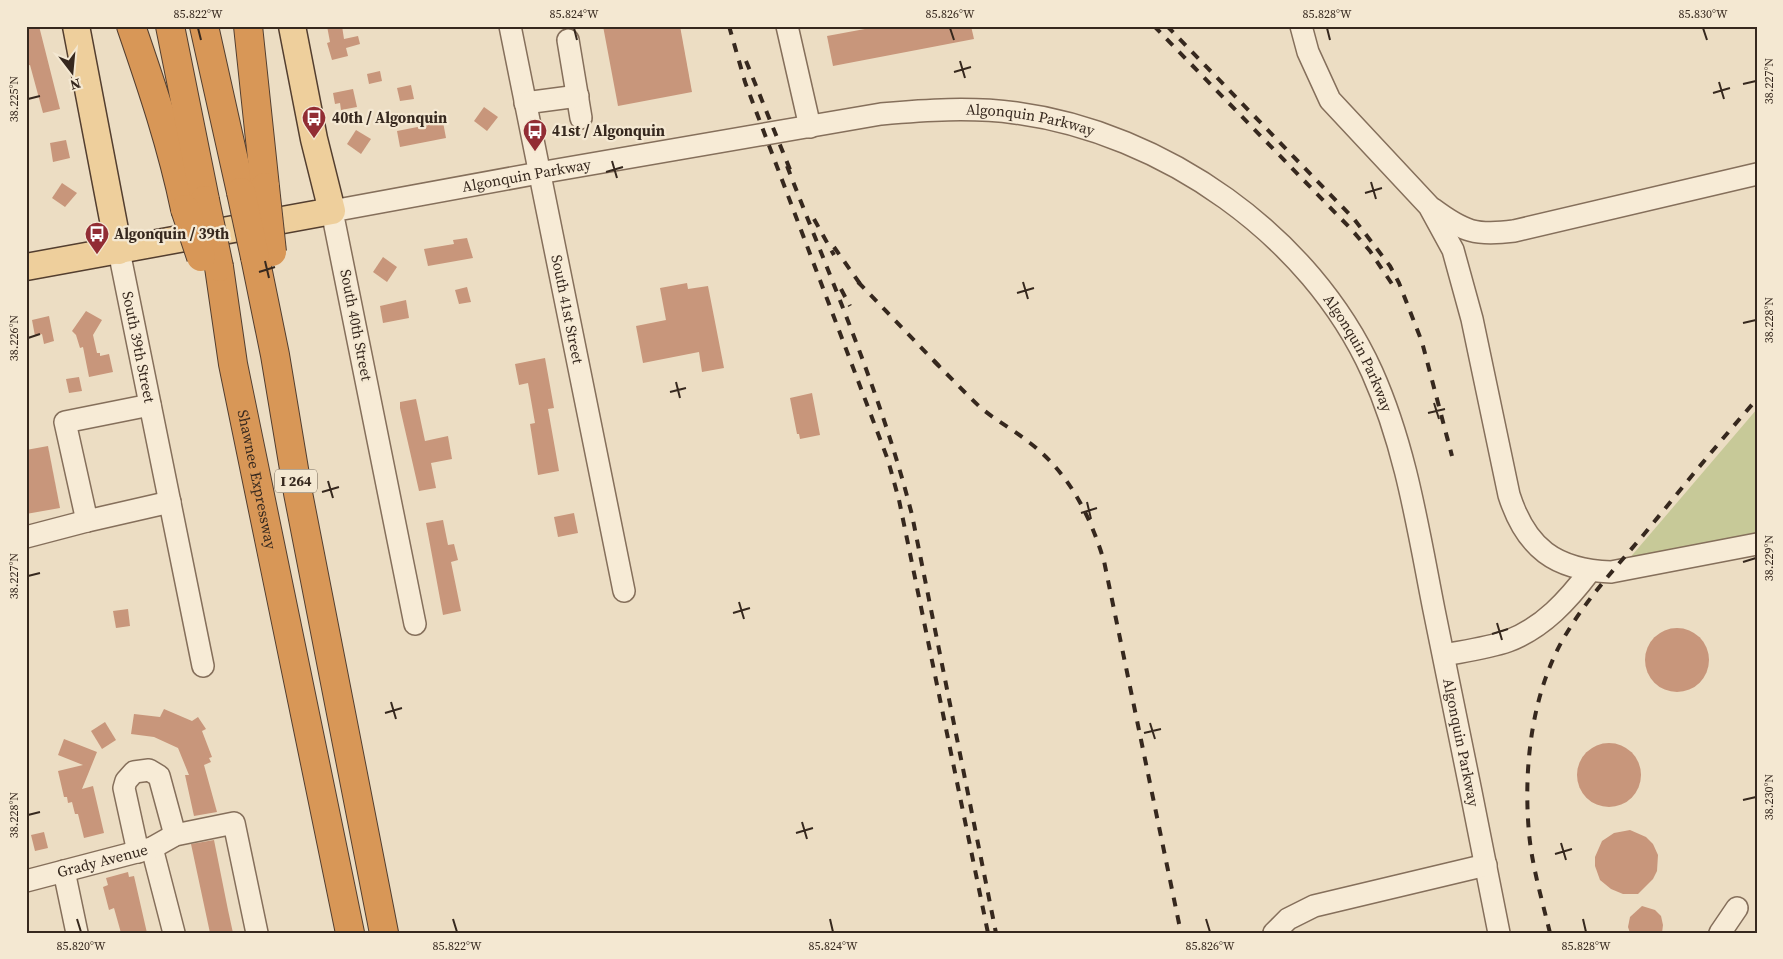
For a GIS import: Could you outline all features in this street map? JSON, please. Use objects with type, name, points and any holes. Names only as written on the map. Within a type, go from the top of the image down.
[{"type":"highway","points":[[130,26],[159,107],[178,172],[195,205]]},
{"type":"highway","name":"Shawnee Expressway","points":[[170,26],[195,205],[212,269],[233,364],[307,714],[350,933]]},
{"type":"highway","points":[[204,26],[253,189]]},
{"type":"highway","points":[[248,26],[253,189]]},
{"type":"highway","name":"I 264","points":[[253,189],[264,255],[275,355],[298,493],[384,933]]},
{"type":"main road","name":"South 39th Street","points":[[76,26],[119,251]]},
{"type":"main road","name":"South 40th Street","points":[[292,26],[314,139],[332,211]]},
{"type":"main road","name":"Algonquin Parkway","points":[[26,267],[332,211]]},
{"type":"street","name":"South 41st Street","points":[[510,26],[624,591]]},
{"type":"street","points":[[787,26],[810,127]]},
{"type":"street","points":[[1301,26],[1311,60],[1330,100],[1429,206],[1456,226],[1472,232],[1496,234],[1514,232],[1757,174]]},
{"type":"street","points":[[568,40],[582,118]]},
{"type":"street","points":[[525,103],[578,96]]},
{"type":"street","name":"Algonquin Parkway","points":[[332,211],[881,114],[930,110],[1016,113],[1063,123],[1147,151],[1229,199],[1264,228],[1300,264],[1330,302],[1372,371],[1404,457],[1499,933]]},
{"type":"street","points":[[1429,206],[1453,250],[1459,269],[1472,319],[1509,495],[1517,518],[1529,539],[1542,551],[1571,566],[1590,571],[1611,572],[1757,544]]},
{"type":"street","name":"South 40th Street","points":[[332,211],[415,624]]},
{"type":"street","name":"South 39th Street","points":[[119,251],[203,666]]},
{"type":"street","points":[[87,521],[65,422],[150,405]]},
{"type":"street","points":[[26,537],[170,502]]},
{"type":"street","points":[[1444,655],[1508,641],[1530,630],[1567,602],[1590,571]]},
{"type":"street","points":[[174,933],[124,788],[129,776],[134,772],[148,770],[159,776],[176,835]]},
{"type":"street","name":"Grady Avenue","points":[[26,881],[145,850],[176,835],[234,823],[257,933]]},
{"type":"street","points":[[1274,933],[1288,919],[1314,906],[1486,865]]},
{"type":"street","points":[[64,871],[77,933]]},
{"type":"street","points":[[1720,933],[1737,908]]},
{"type":"green space","points":[[1757,409],[1757,535],[1628,560]]},
{"type":"building","points":[[26,26],[39,26],[60,109],[43,113],[30,65],[26,66]]},
{"type":"building","points":[[327,26],[342,26],[344,39],[358,36],[360,44],[346,48],[348,56],[332,60],[327,43],[330,42]]},
{"type":"building","points":[[603,26],[680,26],[692,92],[618,106]]},
{"type":"building","points":[[881,26],[971,26],[974,39],[833,66],[827,36]]},
{"type":"building","points":[[380,71],[382,81],[369,84],[367,74]]},
{"type":"building","points":[[411,85],[414,99],[400,101],[397,88]]},
{"type":"building","points":[[353,89],[357,107],[341,110],[340,103],[335,104],[333,93]]},
{"type":"building","points":[[484,107],[498,117],[487,131],[474,121]]},
{"type":"building","points":[[443,122],[446,138],[400,147],[397,131]]},
{"type":"building","points":[[356,130],[371,139],[361,154],[347,144]]},
{"type":"building","points":[[66,140],[70,158],[53,162],[50,143]]},
{"type":"building","points":[[62,183],[77,193],[65,207],[52,198]]},
{"type":"building","points":[[467,238],[473,258],[428,266],[424,249],[454,244],[453,240]]},
{"type":"building","points":[[383,257],[397,267],[387,282],[373,272]]},
{"type":"building","points":[[687,283],[688,289],[708,286],[724,368],[702,372],[699,352],[643,363],[636,326],[666,320],[660,288]]},
{"type":"building","points":[[467,287],[471,302],[459,304],[455,290]]},
{"type":"building","points":[[406,300],[409,318],[383,323],[380,306]]},
{"type":"building","points":[[86,311],[102,320],[93,335],[97,353],[100,353],[100,356],[109,354],[113,372],[89,377],[83,347],[80,348],[76,335],[72,331]]},
{"type":"building","points":[[49,316],[54,341],[44,344],[42,334],[35,336],[32,320]]},
{"type":"building","points":[[545,358],[554,408],[548,409],[559,471],[538,475],[530,424],[535,423],[528,383],[519,385],[515,364]]},
{"type":"building","points":[[79,377],[82,391],[69,393],[66,379]]},
{"type":"building","points":[[812,393],[820,435],[800,439],[799,434],[797,434],[790,398]]},
{"type":"building","points":[[416,399],[425,441],[448,436],[452,459],[431,463],[436,488],[419,491],[400,408],[400,402]]},
{"type":"building","points":[[48,446],[60,508],[26,514],[26,450]]},
{"type":"building","points":[[574,513],[578,533],[558,537],[554,517]]},
{"type":"building","points":[[443,520],[448,545],[454,544],[458,560],[451,562],[461,611],[443,615],[426,523]]},
{"type":"building","points":[[128,609],[130,626],[116,628],[113,611]]},
{"type":"building","points":[[1677,628],[1695,634],[1703,642],[1709,660],[1703,678],[1695,686],[1677,692],[1659,686],[1651,678],[1645,660],[1651,642],[1659,634]]},
{"type":"building","points":[[164,709],[192,721],[198,717],[206,729],[202,731],[212,757],[209,758],[211,762],[204,765],[217,812],[194,816],[185,775],[189,775],[178,748],[154,737],[131,734],[134,714],[160,717]]},
{"type":"building","points":[[105,722],[116,740],[102,749],[91,731]]},
{"type":"building","points":[[64,739],[97,752],[82,789],[93,786],[104,833],[84,838],[78,814],[75,814],[72,802],[68,803],[67,797],[64,797],[58,771],[83,765],[58,755]]},
{"type":"building","points":[[1609,743],[1627,749],[1635,757],[1641,775],[1635,793],[1627,801],[1609,807],[1591,801],[1583,793],[1577,775],[1583,757],[1591,749]]},
{"type":"building","points":[[1630,830],[1646,837],[1653,844],[1658,855],[1657,871],[1653,879],[1638,894],[1623,894],[1611,889],[1600,880],[1595,866],[1595,857],[1602,841],[1614,833]]},
{"type":"building","points":[[44,832],[48,848],[35,851],[31,835]]},
{"type":"building","points":[[214,840],[233,933],[210,933],[191,844]]},
{"type":"building","points":[[128,872],[129,877],[134,876],[147,933],[121,933],[114,908],[109,910],[103,887],[108,885],[106,878]]},
{"type":"building","points":[[1642,906],[1655,910],[1661,916],[1662,933],[1630,933],[1628,927],[1630,917]]},
{"type":"railway","points":[[729,26],[745,82],[888,460],[899,500],[988,933]]},
{"type":"railway","points":[[1154,26],[1351,229],[1370,251],[1394,287]]},
{"type":"railway","points":[[1167,26],[1354,219],[1390,266],[1399,283],[1422,342],[1452,456]]},
{"type":"railway","points":[[746,61],[791,172]]},
{"type":"railway","points":[[787,166],[871,382],[912,515],[996,933]]},
{"type":"railway","points":[[814,219],[834,255]]},
{"type":"railway","points":[[834,247],[863,288]]},
{"type":"railway","points":[[858,282],[939,366]]},
{"type":"railway","points":[[841,289],[850,306]]},
{"type":"railway","points":[[934,361],[980,407],[1044,455],[1067,481],[1092,527],[1104,561],[1181,933]]},
{"type":"railway","points":[[1550,933],[1532,858],[1527,807],[1529,755],[1538,702],[1546,677],[1568,631],[1607,577],[1757,399]]},
{"type":"place","name":"40th / Algonquin","points":[[314,139]]},
{"type":"place","name":"41st / Algonquin","points":[[535,152]]},
{"type":"place","name":"Algonquin / 39th","points":[[97,255]]}]
